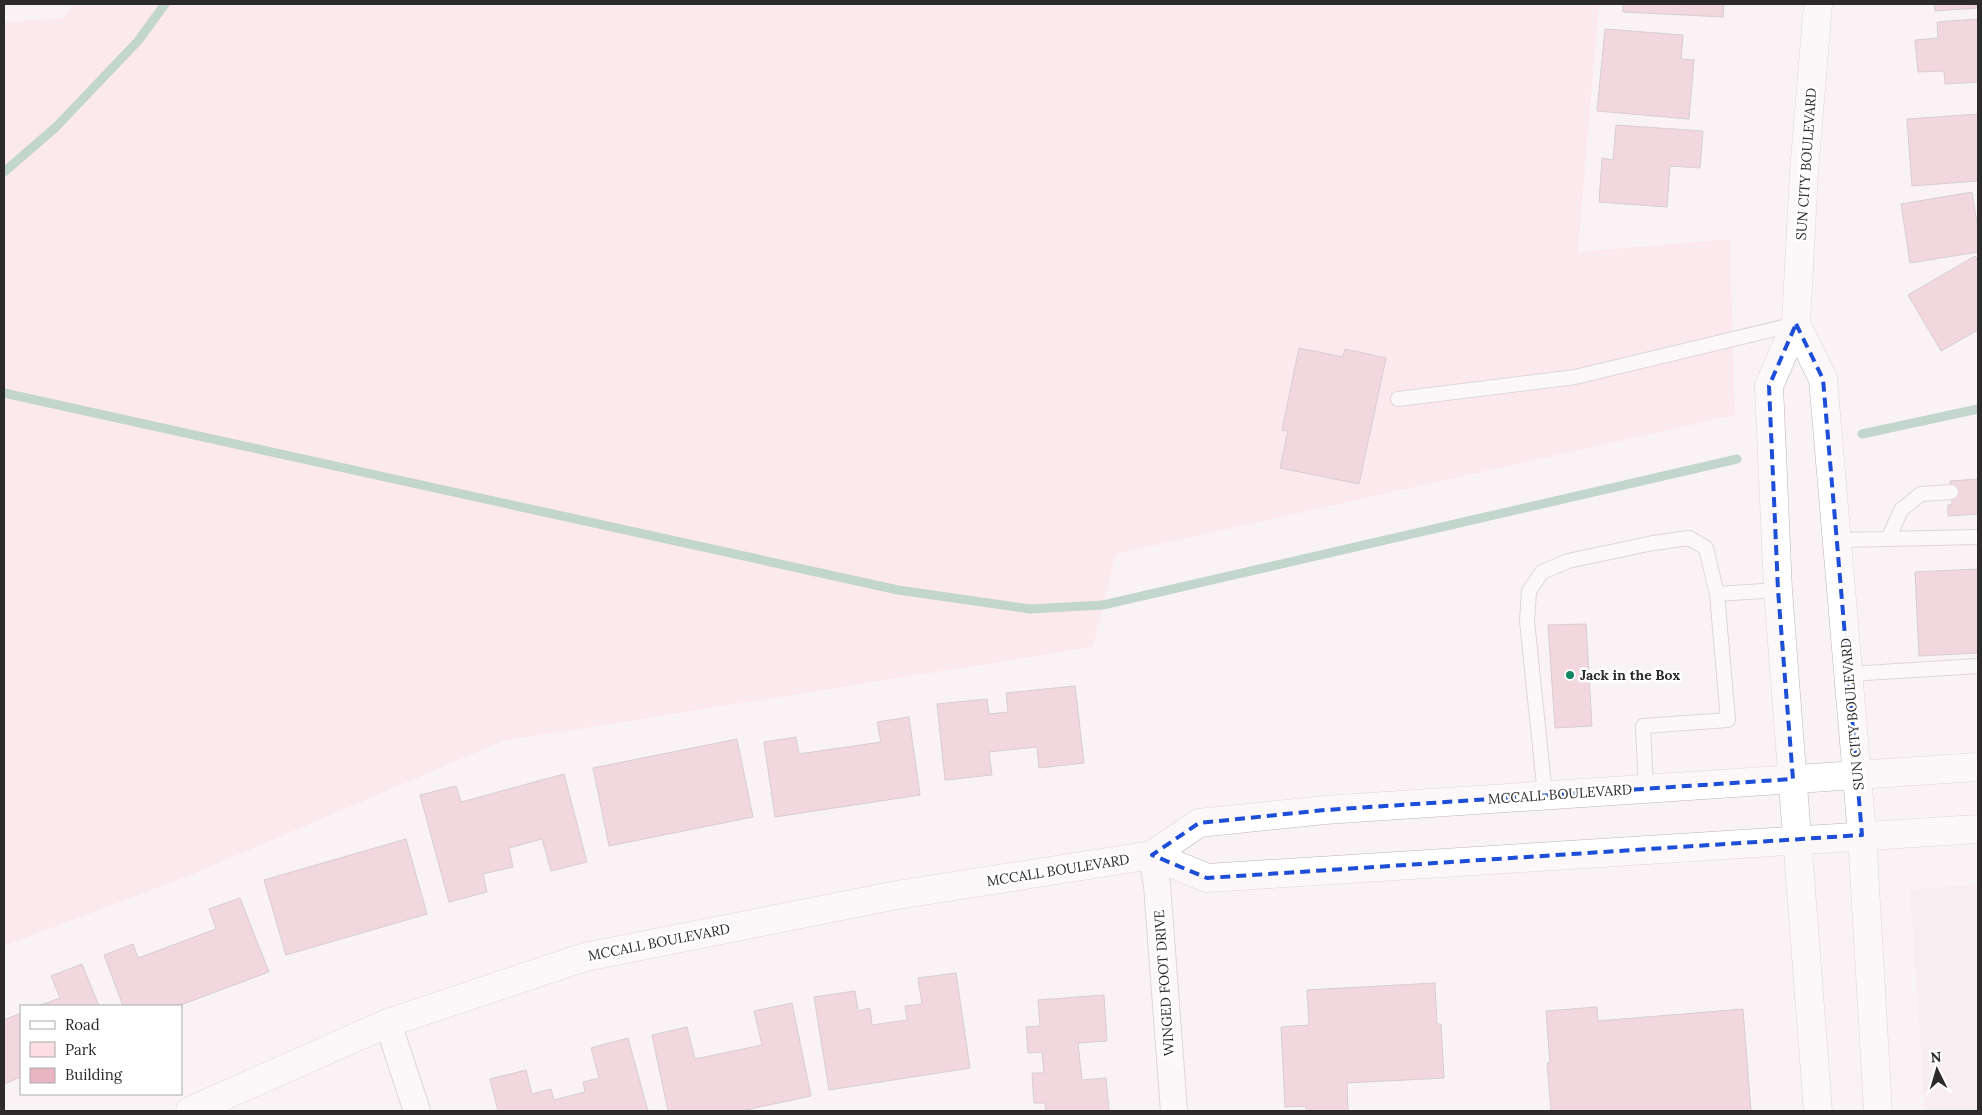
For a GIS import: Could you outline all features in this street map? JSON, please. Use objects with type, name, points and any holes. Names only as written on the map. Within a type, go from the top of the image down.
[{"type":"main road","name":"SUN CITY BOULEVARD","points":[[1818,4],[1804,172],[1796,324],[1769,386],[1778,590],[1818,1111]]},
{"type":"main road","name":"SUN CITY BOULEVARD","points":[[1796,324],[1823,379],[1858,774],[1878,1111]]},
{"type":"main road","name":"MCCALL BOULEVARD","points":[[190,1111],[388,1023],[585,957],[897,895],[1152,855],[1200,823],[1325,810],[1978,767]]},
{"type":"main road","points":[[1152,855],[1207,878],[1796,839],[1978,829]]},
{"type":"street","name":"WINGED FOOT DRIVE","points":[[1152,855],[1157,885],[1174,1111]]},
{"type":"street","points":[[388,1023],[417,1111]]},
{"type":"lane","points":[[1398,399],[1575,377],[1796,324]]},
{"type":"lane","points":[[1888,539],[1902,510],[1921,494],[1951,492]]},
{"type":"lane","points":[[1837,540],[1978,537]]},
{"type":"lane","points":[[1545,795],[1527,621],[1528,591],[1542,572],[1568,561],[1652,543],[1689,538],[1706,548],[1718,594],[1728,720],[1643,726],[1646,789]]},
{"type":"lane","points":[[1718,594],[1778,590]]},
{"type":"lane","points":[[1849,674],[1978,666]]},
{"type":"highlighted area","points":[[1796,324],[1823,379],[1862,835],[1207,878],[1152,855],[1199,823],[1325,810],[1793,779],[1778,590],[1769,386]]},
{"type":"shaded area","points":[[1978,884],[1978,1111],[1925,1111],[1910,890]]},
{"type":"green space","points":[[72,4],[1599,4],[1578,252],[1730,239],[1735,415],[1116,554],[1093,647],[503,741],[191,875],[4,946],[4,22],[64,18]]},
{"type":"building","points":[[1623,4],[1724,4],[1723,17],[1623,12]]},
{"type":"building","points":[[1934,4],[1978,4],[1978,8],[1935,11]]},
{"type":"building","points":[[1978,19],[1978,82],[1945,84],[1944,71],[1918,72],[1915,40],[1938,38],[1937,22]]},
{"type":"building","points":[[1605,29],[1683,35],[1681,59],[1694,60],[1689,119],[1597,111]]},
{"type":"building","points":[[1978,114],[1978,181],[1912,186],[1907,119]]},
{"type":"building","points":[[1616,125],[1703,131],[1700,168],[1670,166],[1667,207],[1599,202],[1602,158],[1613,160]]},
{"type":"building","points":[[1972,192],[1978,229],[1978,252],[1910,263],[1901,204]]},
{"type":"building","points":[[1975,256],[1978,261],[1978,330],[1941,351],[1908,295]]},
{"type":"building","points":[[1299,348],[1343,357],[1345,349],[1386,358],[1359,484],[1280,468],[1288,431],[1282,430]]},
{"type":"building","points":[[1978,479],[1978,514],[1948,516],[1948,505],[1952,505],[1950,481]]},
{"type":"building","points":[[1978,569],[1978,653],[1919,656],[1915,572]]},
{"type":"building","name":"Jack in the Box","points":[[1586,624],[1592,726],[1555,728],[1548,625]]},
{"type":"building","points":[[1075,686],[1084,763],[1039,768],[1037,747],[989,752],[992,775],[945,780],[937,704],[987,699],[989,714],[1008,712],[1006,693]]},
{"type":"building","points":[[909,717],[920,795],[775,817],[764,742],[796,737],[799,754],[881,742],[877,722]]},
{"type":"building","points":[[737,739],[753,817],[609,846],[593,768]]},
{"type":"building","points":[[564,774],[587,862],[551,871],[542,839],[509,848],[513,867],[483,874],[487,892],[449,902],[420,795],[456,786],[461,802]]},
{"type":"building","points":[[406,839],[427,914],[286,955],[264,880]]},
{"type":"building","points":[[240,898],[269,972],[181,1005],[123,1005],[104,955],[133,944],[138,958],[216,929],[209,909]]},
{"type":"building","points":[[82,964],[99,1005],[41,1005],[60,998],[51,976]]},
{"type":"building","points":[[956,973],[970,1068],[829,1090],[814,997],[855,991],[858,1011],[870,1008],[872,1025],[907,1020],[905,1006],[922,1004],[918,978]]},
{"type":"building","points":[[1435,983],[1437,1024],[1441,1024],[1444,1078],[1347,1083],[1348,1111],[1306,1111],[1306,1106],[1285,1107],[1281,1027],[1309,1025],[1307,990]]},
{"type":"building","points":[[1104,995],[1107,1041],[1078,1043],[1082,1080],[1106,1078],[1109,1111],[1046,1111],[1045,1103],[1034,1103],[1032,1073],[1044,1073],[1042,1052],[1028,1053],[1026,1027],[1040,1026],[1038,1000]]},
{"type":"building","points":[[792,1003],[811,1096],[741,1111],[668,1111],[652,1035],[687,1027],[695,1059],[762,1045],[754,1011]]},
{"type":"building","points":[[1597,1007],[1598,1021],[1743,1009],[1751,1111],[1551,1111],[1547,1063],[1550,1063],[1546,1011]]},
{"type":"building","points":[[20,1013],[20,1077],[4,1084],[4,1020]]},
{"type":"building","points":[[628,1038],[648,1111],[498,1111],[490,1079],[526,1070],[532,1094],[551,1089],[554,1100],[585,1092],[583,1082],[599,1078],[591,1048]]},
{"type":"waterway","points":[[4,172],[56,127],[138,41],[165,4]]},
{"type":"waterway","points":[[4,393],[898,590],[1030,609],[1103,605],[1737,459]]},
{"type":"waterway","points":[[1862,434],[1978,409]]},
{"type":"place","name":"Jack in the Box","points":[[1570,675]]}]
